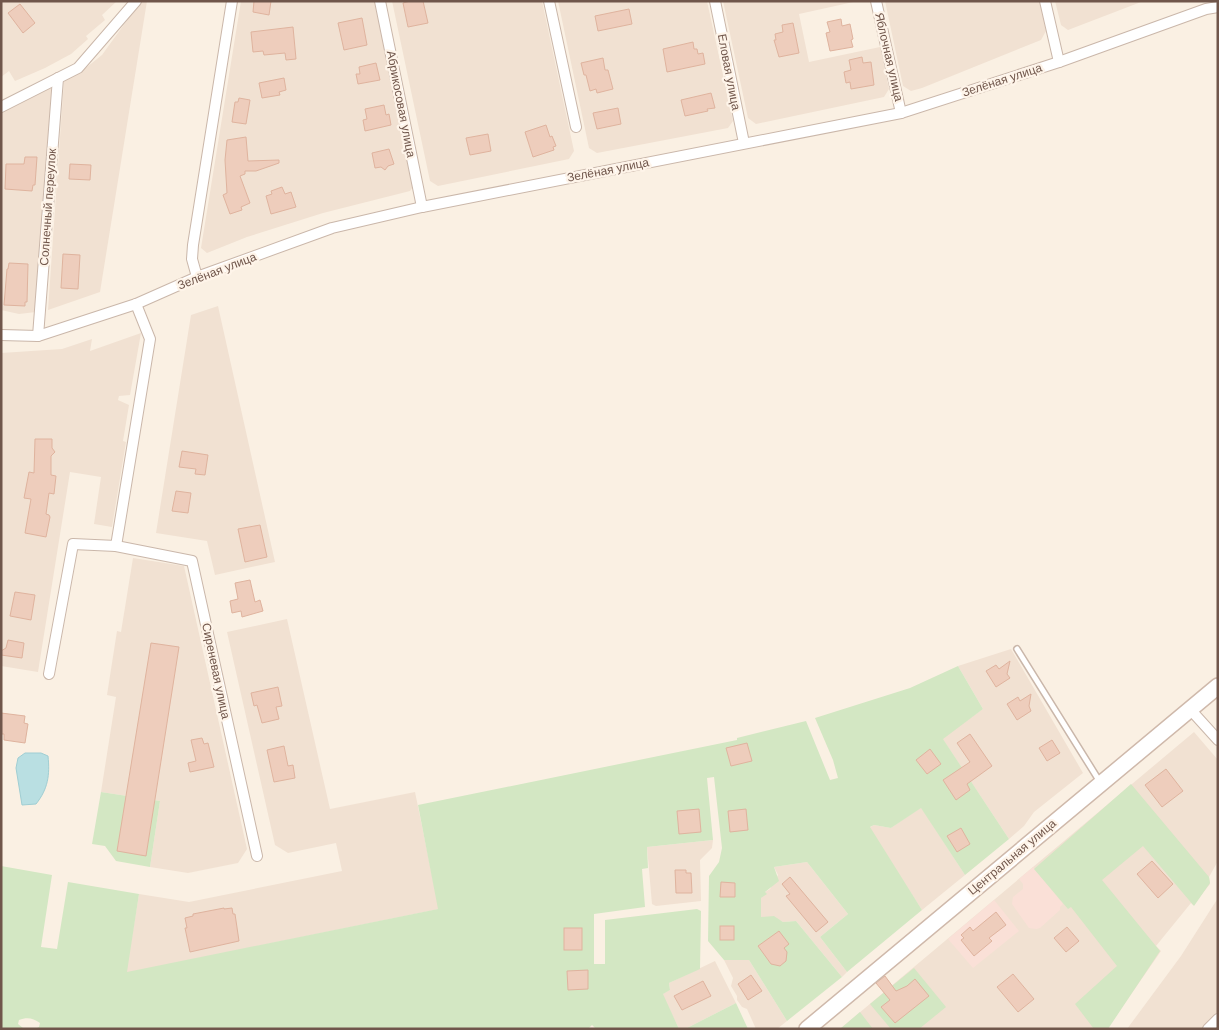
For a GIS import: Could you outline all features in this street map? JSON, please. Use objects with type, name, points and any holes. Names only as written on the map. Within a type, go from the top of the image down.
[{"type":"main road","name":"Центральная улица","points":[[807,1029],[1218,686]]},
{"type":"street","points":[[1,107],[78,68],[136,1]]},
{"type":"street","points":[[197,277],[192,260],[193,245],[232,1]]},
{"type":"street","name":"Абрикосовая улица","points":[[380,1],[422,207]]},
{"type":"street","points":[[549,1],[576,127]]},
{"type":"street","name":"Еловая улица","points":[[715,1],[744,143]]},
{"type":"street","name":"Яблочная улица","points":[[876,1],[901,113]]},
{"type":"street","points":[[1045,1],[1059,62]]},
{"type":"street","name":"Зелёная улица","points":[[1,335],[38,336],[136,304],[197,277],[332,228],[422,207],[901,113],[1059,62],[1206,9],[1218,7]]},
{"type":"street","name":"Солнечный переулок","points":[[38,336],[58,78]]},
{"type":"street","points":[[49,674],[73,544],[116,546],[150,338],[136,304]]},
{"type":"street","name":"Сиреневая улица","points":[[116,546],[192,561],[257,856]]},
{"type":"street","points":[[1190,708],[1218,740]]},
{"type":"street","points":[[1208,1029],[1218,1019]]},
{"type":"lane","points":[[1017,649],[1101,783]]},
{"type":"shaded area","points":[[1,1],[117,1],[102,15],[105,20],[86,36],[88,39],[71,54],[15,81],[9,71],[1,77]]},
{"type":"shaded area","points":[[141,1],[147,1],[100,292],[48,310],[64,80],[87,67],[102,55]]},
{"type":"shaded area","points":[[241,1],[376,1],[415,184],[410,191],[323,213],[247,237],[207,253],[201,248]]},
{"type":"shaded area","points":[[392,1],[542,1],[574,151],[569,159],[438,186],[430,181]]},
{"type":"shaded area","points":[[558,1],[707,1],[733,121],[728,128],[597,153],[589,148]]},
{"type":"shaded area","points":[[723,1],[858,1],[799,14],[809,62],[880,47],[889,89],[884,97],[756,124],[748,118]]},
{"type":"shaded area","points":[[885,1],[1040,1],[1046,31],[1041,40],[911,91],[903,86]]},
{"type":"shaded area","points":[[1055,1],[1141,2],[1068,30],[1061,25]]},
{"type":"shaded area","points":[[52,86],[36,312],[19,314],[1,310],[1,110]]},
{"type":"shaded area","points":[[218,306],[275,562],[215,575],[207,541],[156,533],[191,315]]},
{"type":"shaded area","points":[[141,333],[130,395],[119,396],[118,400],[129,405],[123,441],[126,442],[112,527],[94,524],[101,477],[70,472],[38,672],[1,666],[1,353],[62,349],[92,339],[90,351]]},
{"type":"shaded area","points":[[133,558],[184,566],[247,849],[238,863],[188,873],[150,867],[160,801],[101,792],[116,697],[107,695],[117,631],[121,632]]},
{"type":"shaded area","points":[[287,619],[330,809],[415,792],[439,909],[126,973],[139,894],[189,902],[342,871],[336,843],[288,853],[275,845],[227,632]]},
{"type":"shaded area","points":[[1011,649],[1083,773],[1034,812],[1024,826],[1009,839],[942,738],[983,709],[958,666]]},
{"type":"shaded area","points":[[1194,732],[1218,760],[1218,861],[1209,877],[1210,884],[1193,905],[1191,903],[1156,946],[1161,951],[1107,1029],[840,1029]]},
{"type":"shaded area","points":[[921,807],[965,875],[922,910],[869,828],[874,825],[891,828]]},
{"type":"shaded area","points":[[713,840],[712,848],[700,860],[701,901],[656,906],[652,904],[647,847]]},
{"type":"shaded area","points":[[807,862],[848,914],[820,937],[847,972],[842,977],[796,921],[783,922],[777,919],[761,917],[761,898],[770,889],[778,875],[774,867]]},
{"type":"shaded area","points":[[1033,867],[1063,904],[1060,910],[1040,928],[1036,929],[1029,928],[1012,904],[1013,897],[1023,889],[1023,884],[1019,879]]},
{"type":"shaded area","points":[[1218,898],[1218,1012],[1202,1029],[1127,1029],[1181,956]]},
{"type":"shaded area","points":[[994,900],[1019,931],[973,968],[948,939]]},
{"type":"shaded area","points":[[724,960],[749,960],[787,1021],[777,1029],[756,1029],[747,1009],[742,1007],[737,1000],[737,996],[731,986],[733,978]]},
{"type":"shaded area","points":[[715,961],[736,1003],[685,1029],[679,1029],[662,994],[670,990],[669,983]]},
{"type":"green space","points":[[958,666],[983,709],[943,739],[1009,839],[965,875],[921,808],[891,828],[874,825],[870,827],[922,910],[847,972],[820,937],[848,914],[807,862],[774,867],[779,881],[765,892],[767,894],[761,898],[761,917],[774,916],[783,922],[796,921],[842,977],[787,1021],[749,960],[724,960],[708,941],[709,876],[719,862],[722,848],[714,777],[707,778],[713,840],[647,847],[648,868],[642,869],[645,907],[594,914],[594,964],[605,964],[605,920],[697,909],[701,911],[700,969],[669,983],[670,990],[663,994],[679,1029],[596,1029],[592,1025],[588,1029],[35,1029],[39,1027],[40,1023],[27,1018],[19,1020],[18,1024],[23,1028],[29,1029],[1,1029],[1,866],[52,875],[41,947],[57,949],[68,882],[139,894],[127,972],[438,909],[418,805],[737,740],[737,738],[806,721],[830,780],[838,778],[833,760],[815,718],[910,688]]},
{"type":"green space","points":[[1131,784],[1209,877],[1210,883],[1194,906],[1143,846],[1102,880],[1160,951],[1108,1029],[1094,1029],[1075,1004],[1117,966],[1071,907],[1068,909],[1034,869]]},
{"type":"green space","points":[[101,792],[160,801],[150,867],[116,861],[105,846],[92,844]]},
{"type":"green space","points":[[914,968],[946,1007],[919,1029],[891,1029],[870,1004]]},
{"type":"green space","points":[[736,1003],[748,1029],[685,1029]]},
{"type":"green space","points":[[860,1012],[873,1029],[840,1029]]},
{"type":"water","points":[[25,753],[41,753],[48,756],[47,782],[36,804],[22,805],[16,768],[18,758]]},
{"type":"building","points":[[254,1],[271,1],[269,15],[253,12]]},
{"type":"building","points":[[423,1],[428,23],[408,27],[403,3]]},
{"type":"building","points":[[20,4],[35,23],[23,33],[8,13]]},
{"type":"building","points":[[629,9],[632,24],[598,31],[595,16]]},
{"type":"building","points":[[362,18],[367,45],[344,50],[338,23]]},
{"type":"building","points":[[841,19],[842,26],[850,24],[853,47],[830,51],[826,33],[830,32],[827,22]]},
{"type":"building","points":[[793,23],[799,53],[779,57],[774,40],[776,40],[775,34],[783,32],[782,25]]},
{"type":"building","points":[[293,27],[296,59],[286,60],[285,53],[264,55],[263,51],[253,52],[251,32]]},
{"type":"building","points":[[693,42],[694,49],[697,49],[698,54],[703,53],[705,64],[667,72],[663,49]]},
{"type":"building","points":[[862,57],[863,63],[871,62],[874,85],[851,89],[850,82],[846,83],[844,72],[851,70],[849,60]]},
{"type":"building","points":[[603,58],[605,70],[608,70],[613,89],[597,93],[596,89],[590,91],[581,63]]},
{"type":"building","points":[[376,63],[380,80],[358,84],[356,74],[360,74],[359,67]]},
{"type":"building","points":[[284,78],[286,90],[279,92],[280,95],[262,98],[259,83]]},
{"type":"building","points":[[711,93],[715,108],[685,116],[681,100]]},
{"type":"building","points":[[239,98],[250,100],[246,124],[232,122],[235,102],[238,102]]},
{"type":"building","points":[[384,105],[386,115],[389,114],[391,125],[365,131],[363,120],[367,119],[365,109]]},
{"type":"building","points":[[618,108],[621,124],[597,129],[593,113]]},
{"type":"building","points":[[546,125],[550,137],[552,136],[556,146],[553,147],[554,150],[533,157],[525,132]]},
{"type":"building","points":[[488,134],[491,151],[470,155],[466,138]]},
{"type":"building","points":[[246,137],[248,161],[279,160],[279,163],[256,171],[245,171],[245,174],[240,176],[250,203],[241,207],[242,210],[230,214],[223,195],[227,193],[225,160],[227,140]]},
{"type":"building","points":[[389,149],[394,164],[388,166],[385,170],[381,167],[375,168],[372,153]]},
{"type":"building","points":[[25,157],[37,157],[35,185],[33,185],[32,191],[5,189],[6,164],[24,164]]},
{"type":"building","points":[[70,164],[91,165],[90,180],[69,179]]},
{"type":"building","points":[[282,187],[285,194],[291,192],[296,207],[271,214],[266,196],[272,194],[271,191]]},
{"type":"building","points":[[63,254],[80,255],[78,289],[61,288]]},
{"type":"building","points":[[9,263],[28,264],[27,302],[25,302],[25,306],[4,305]]},
{"type":"building","points":[[35,439],[52,439],[52,448],[55,452],[51,456],[51,475],[56,476],[54,494],[49,493],[46,514],[50,517],[46,537],[25,533],[31,499],[24,498],[29,472],[34,473]]},
{"type":"building","points":[[182,451],[208,455],[205,475],[195,474],[196,469],[179,467]]},
{"type":"building","points":[[176,491],[191,493],[188,513],[172,511]]},
{"type":"building","points":[[260,525],[267,557],[245,562],[238,529]]},
{"type":"building","points":[[250,580],[255,602],[260,600],[263,611],[242,617],[241,611],[232,613],[230,601],[238,599],[235,583]]},
{"type":"building","points":[[15,592],[35,595],[31,620],[10,616]]},
{"type":"building","points":[[8,640],[24,643],[22,658],[1,655],[1,651],[6,648]]},
{"type":"building","points":[[151,643],[179,647],[146,856],[117,851]]},
{"type":"building","points":[[1010,661],[1007,674],[1010,678],[996,687],[986,671],[996,665],[999,669]]},
{"type":"building","points":[[278,687],[282,706],[276,707],[279,719],[262,723],[257,705],[254,706],[251,693]]},
{"type":"building","points":[[1031,694],[1029,706],[1031,711],[1017,720],[1007,704],[1018,697],[1020,701]]},
{"type":"building","points":[[1,713],[25,716],[24,723],[28,724],[25,743],[4,740],[4,734],[1,734]]},
{"type":"building","points":[[970,734],[992,766],[967,784],[970,790],[956,800],[943,780],[970,762],[957,743]]},
{"type":"building","points":[[202,738],[204,744],[208,743],[214,767],[190,772],[188,763],[196,761],[191,740]]},
{"type":"building","points":[[1052,740],[1060,753],[1047,761],[1039,748]]},
{"type":"building","points":[[747,743],[752,761],[731,766],[726,748]]},
{"type":"building","points":[[284,746],[288,766],[293,765],[295,778],[274,782],[267,750]]},
{"type":"building","points":[[930,749],[941,764],[927,774],[916,760]]},
{"type":"building","points":[[1166,769],[1183,791],[1162,807],[1145,785]]},
{"type":"building","points":[[699,809],[701,832],[679,834],[677,811]]},
{"type":"building","points":[[746,809],[748,830],[730,832],[728,811]]},
{"type":"building","points":[[961,828],[970,844],[957,852],[947,836]]},
{"type":"building","points":[[1152,861],[1173,884],[1158,898],[1137,874]]},
{"type":"building","points":[[675,870],[686,870],[686,873],[691,873],[692,893],[676,893]]},
{"type":"building","points":[[790,877],[828,922],[816,932],[786,896],[790,894],[782,884]]},
{"type":"building","points":[[721,882],[735,883],[735,897],[720,897]]},
{"type":"building","points":[[232,908],[233,914],[235,914],[239,941],[190,952],[185,918],[193,916],[193,914]]},
{"type":"building","points":[[996,912],[1006,925],[989,938],[992,941],[974,956],[961,940],[964,938],[961,935],[970,927],[973,931]]},
{"type":"building","points":[[720,926],[734,926],[734,940],[720,940]]},
{"type":"building","points":[[1067,927],[1079,941],[1066,952],[1054,938]]},
{"type":"building","points":[[564,928],[582,928],[582,950],[564,950]]},
{"type":"building","points":[[779,931],[789,944],[784,948],[787,952],[786,961],[780,966],[771,964],[758,946]]},
{"type":"building","points":[[588,970],[588,989],[568,990],[567,971]]},
{"type":"building","points":[[1013,974],[1034,999],[1018,1012],[997,987]]},
{"type":"building","points":[[751,975],[762,991],[748,1000],[738,984]]},
{"type":"building","points":[[885,976],[896,991],[907,986],[915,979],[929,996],[895,1023],[881,1007],[890,1000],[876,983]]},
{"type":"building","points":[[703,981],[711,996],[682,1010],[674,996]]}]
